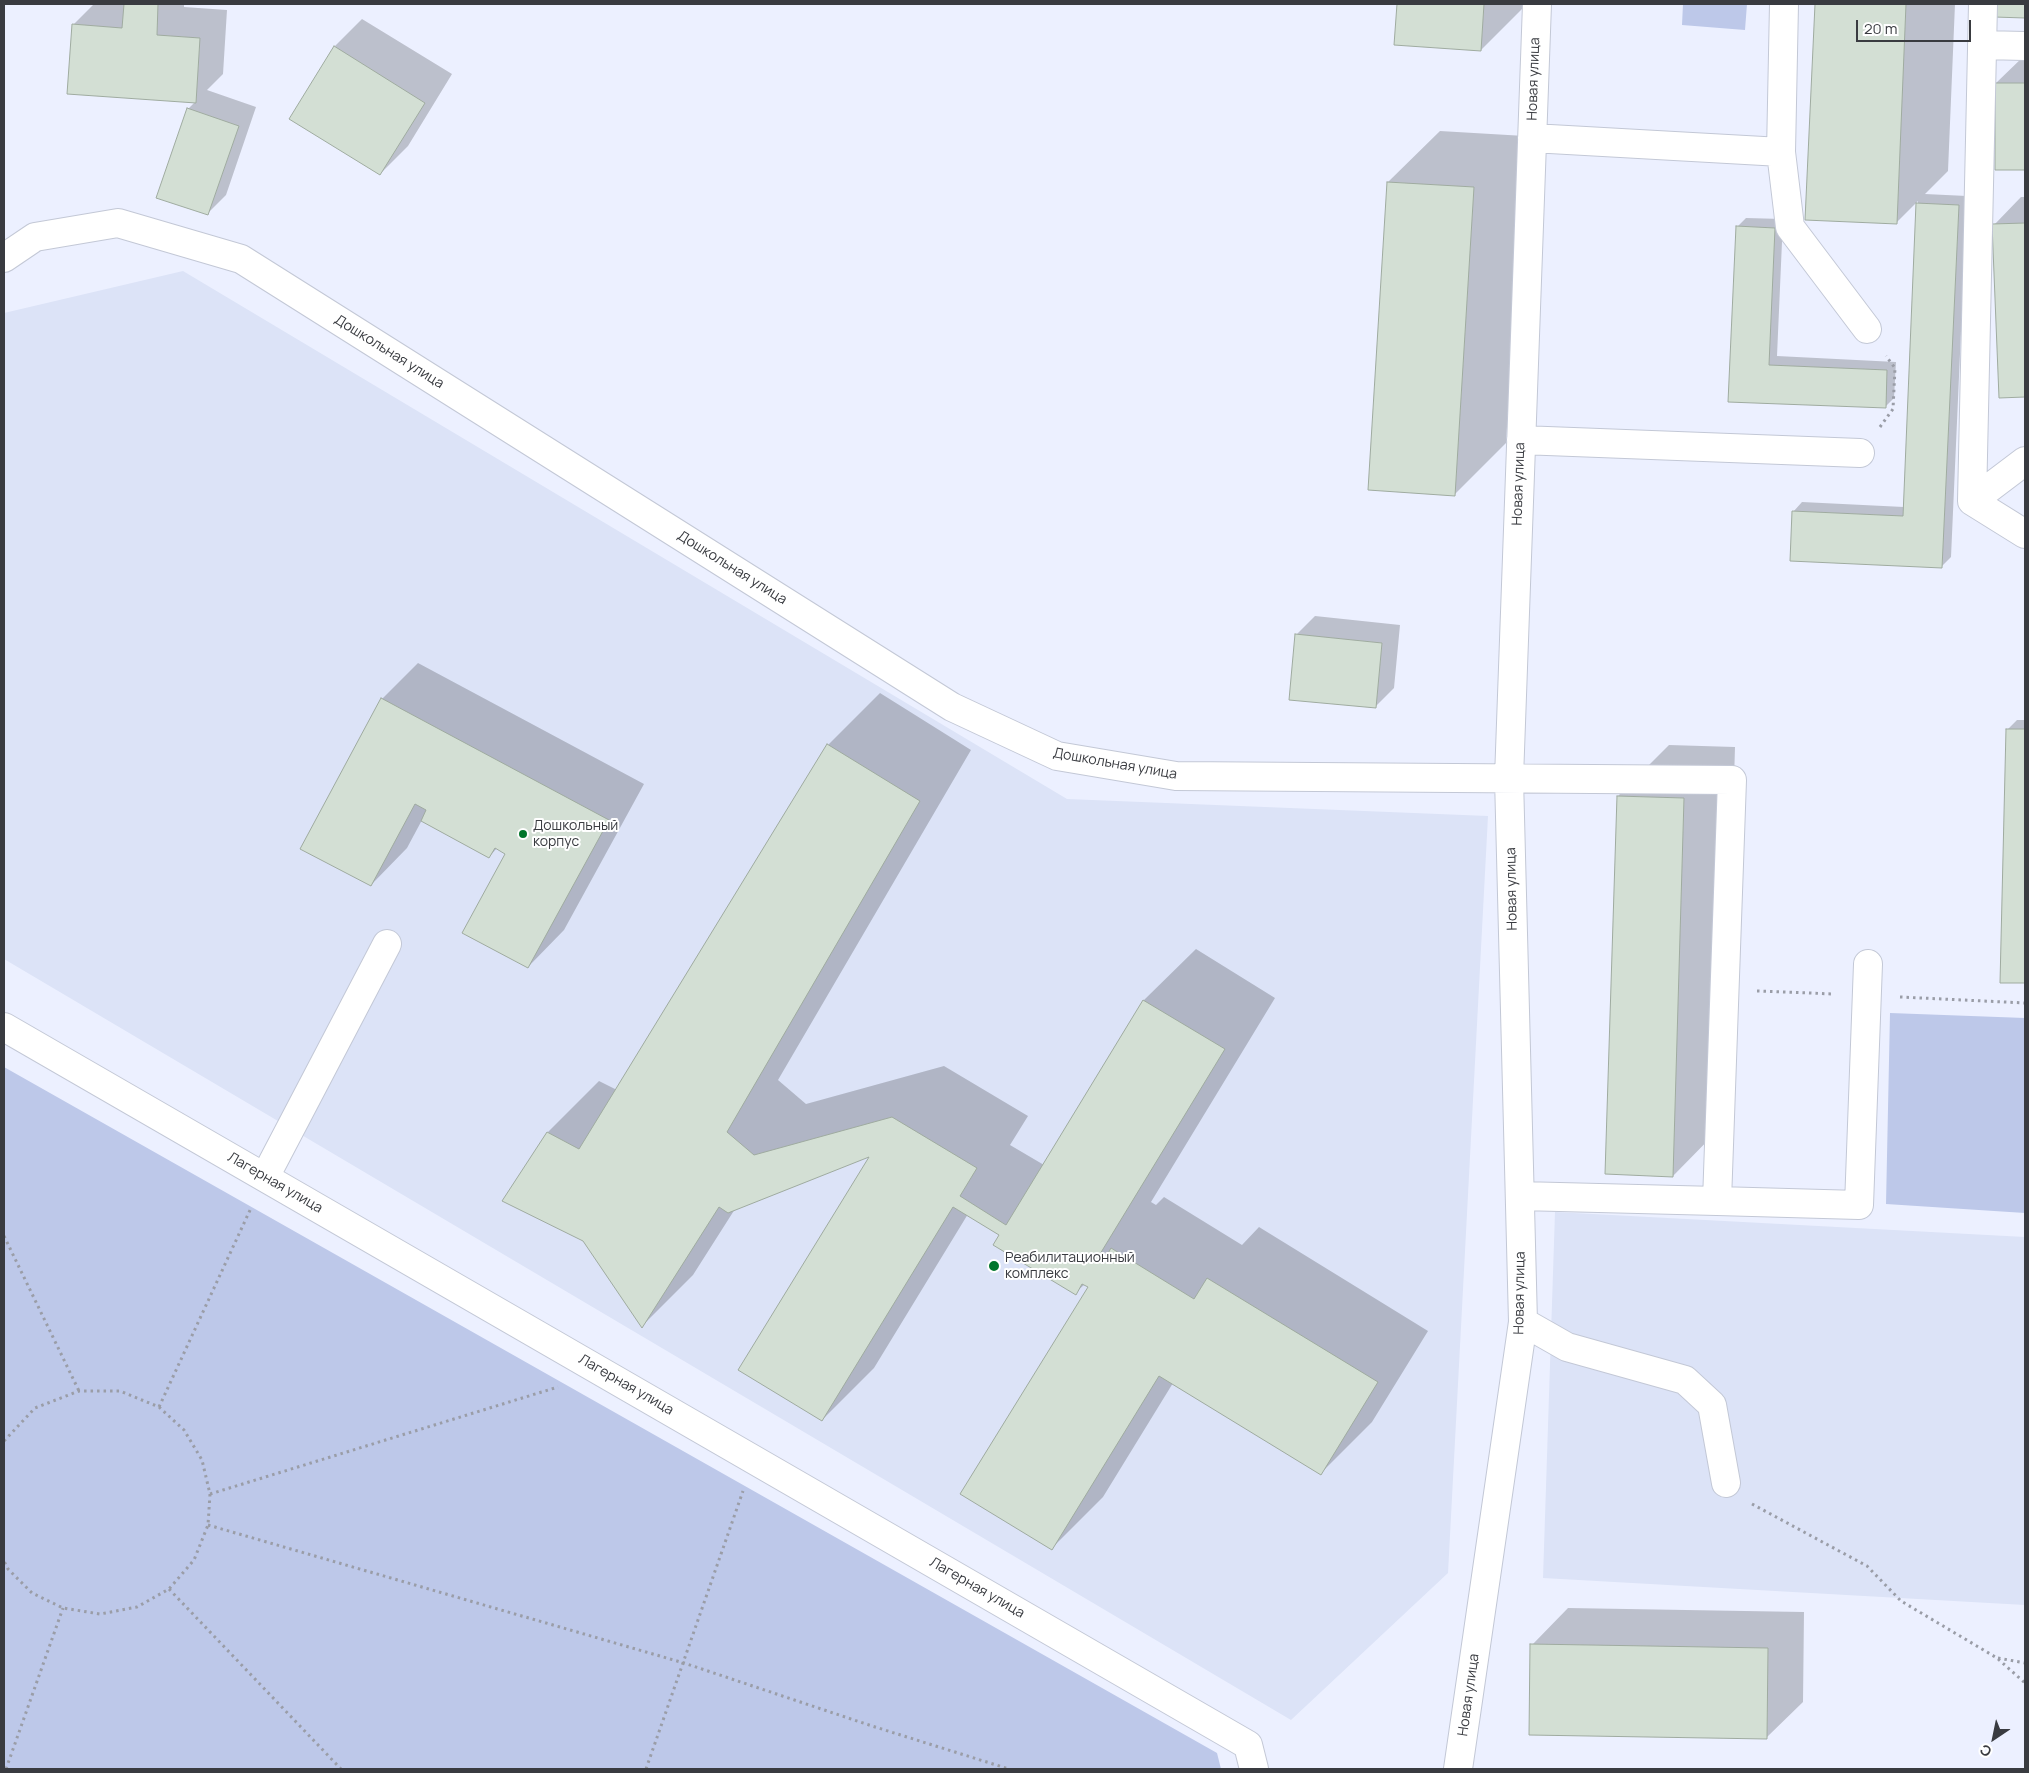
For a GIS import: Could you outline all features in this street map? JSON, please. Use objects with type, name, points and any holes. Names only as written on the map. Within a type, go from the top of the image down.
[{"type":"street","name":"Новая улица","points":[[1458,1769],[1523,1322],[1509,778],[1537,4]]},
{"type":"street","points":[[1784,4],[1781,152],[1790,227],[1867,329]]},
{"type":"street","points":[[1972,501],[1983,4]]},
{"type":"street","points":[[1982,45],[2025,46]]},
{"type":"street","points":[[1532,138],[1781,152]]},
{"type":"street","name":"Дошкольная улица","points":[[4,258],[35,237],[118,223],[241,259],[952,707],[1057,756],[1176,776],[1732,780],[1717,1201]]},
{"type":"street","points":[[1521,440],[1860,453]]},
{"type":"street","points":[[1972,501],[2025,461]]},
{"type":"street","points":[[1972,501],[2025,534]]},
{"type":"street","points":[[265,1177],[387,944]]},
{"type":"street","points":[[1520,1196],[1859,1205],[1868,964]]},
{"type":"street","name":"Лагерная улица","points":[[4,1027],[755,1459],[1251,1757]]},
{"type":"street","points":[[1523,1322],[1567,1347],[1685,1380],[1712,1405],[1726,1483]]},
{"type":"path","points":[[1860,453],[1893,409],[1895,368],[1867,329]]},
{"type":"path","points":[[159,1407],[265,1177]]},
{"type":"path","points":[[4,1236],[79,1391]]},
{"type":"path","points":[[210,1494],[605,1373]]},
{"type":"path","points":[[4,1441],[35,1408],[79,1391],[120,1392],[159,1407],[184,1430],[202,1460],[210,1494],[208,1525],[194,1560],[169,1589],[137,1607],[100,1614],[63,1608],[32,1593],[8,1569],[4,1561]]},
{"type":"path","points":[[646,1769],[755,1459]]},
{"type":"path","points":[[1726,1483],[1753,1506],[1867,1566],[1901,1601],[1997,1658],[2025,1683]]},
{"type":"path","points":[[208,1525],[684,1663],[872,1726],[1009,1769]]},
{"type":"path","points":[[169,1589],[341,1769]]},
{"type":"path","points":[[6,1769],[63,1608]]},
{"type":"path","points":[[1997,1658],[2025,1663]]},
{"type":"shaded area","points":[[1683,4],[1747,4],[1745,30],[1682,25]]},
{"type":"shaded area","name":"Реабилитационный комплекс","points":[[183,271],[1067,799],[1488,816],[1448,1573],[1291,1720],[4,959],[4,313]]},
{"type":"shaded area","points":[[1890,1013],[2025,1018],[2025,1213],[1886,1204]]},
{"type":"shaded area","points":[[4,1067],[1217,1753],[1221,1769],[4,1769]]},
{"type":"shaded area","points":[[1555,1212],[2025,1237],[2025,1605],[1543,1578]]},
{"type":"building","points":[[124,4],[158,4],[157,35],[200,38],[196,103],[67,94],[72,24],[122,28]]},
{"type":"building","points":[[1397,4],[1484,4],[1481,51],[1394,45]]},
{"type":"building","points":[[1815,4],[1906,4],[1897,224],[1805,220]]},
{"type":"building","points":[[1994,4],[2025,4],[2025,18],[1994,17]]},
{"type":"building","points":[[334,46],[425,103],[380,175],[289,119]]},
{"type":"building","points":[[1995,83],[2025,83],[2025,170],[1995,170]]},
{"type":"building","points":[[187,108],[239,126],[208,215],[156,198]]},
{"type":"building","points":[[1387,182],[1474,187],[1455,496],[1368,490]]},
{"type":"building","points":[[1916,203],[1959,205],[1942,568],[1790,561],[1792,511],[1903,516]]},
{"type":"building","points":[[2025,223],[2025,397],[1999,398],[1992,224]]},
{"type":"building","points":[[1736,226],[1775,228],[1769,365],[1887,370],[1886,408],[1728,402]]},
{"type":"building","points":[[1295,634],[1382,643],[1376,708],[1289,700]]},
{"type":"building","name":"Дошкольный корпус","points":[[381,698],[609,820],[528,968],[462,933],[505,854],[495,848],[489,858],[421,821],[426,810],[415,804],[371,886],[300,849]]},
{"type":"building","points":[[2006,729],[2025,729],[2025,983],[2000,983]]},
{"type":"building","points":[[827,744],[920,801],[727,1132],[754,1155],[892,1117],[977,1168],[960,1196],[1006,1225],[1143,1000],[1225,1049],[1100,1254],[1106,1257],[1111,1248],[1194,1299],[1207,1278],[1378,1382],[1321,1475],[1159,1376],[1052,1550],[960,1494],[1088,1287],[1082,1284],[1076,1295],[993,1245],[999,1235],[953,1207],[822,1421],[738,1370],[869,1157],[728,1213],[719,1207],[642,1328],[583,1241],[502,1201],[547,1132],[579,1149]]},
{"type":"building","points":[[1617,796],[1684,798],[1673,1177],[1605,1174]]},
{"type":"building","points":[[1530,1644],[1768,1648],[1767,1739],[1529,1735]]},
{"type":"place","name":"Дошкольный корпус","points":[[523,834]]},
{"type":"place","name":"Реабилитационный комплекс","points":[[994,1266]]}]
